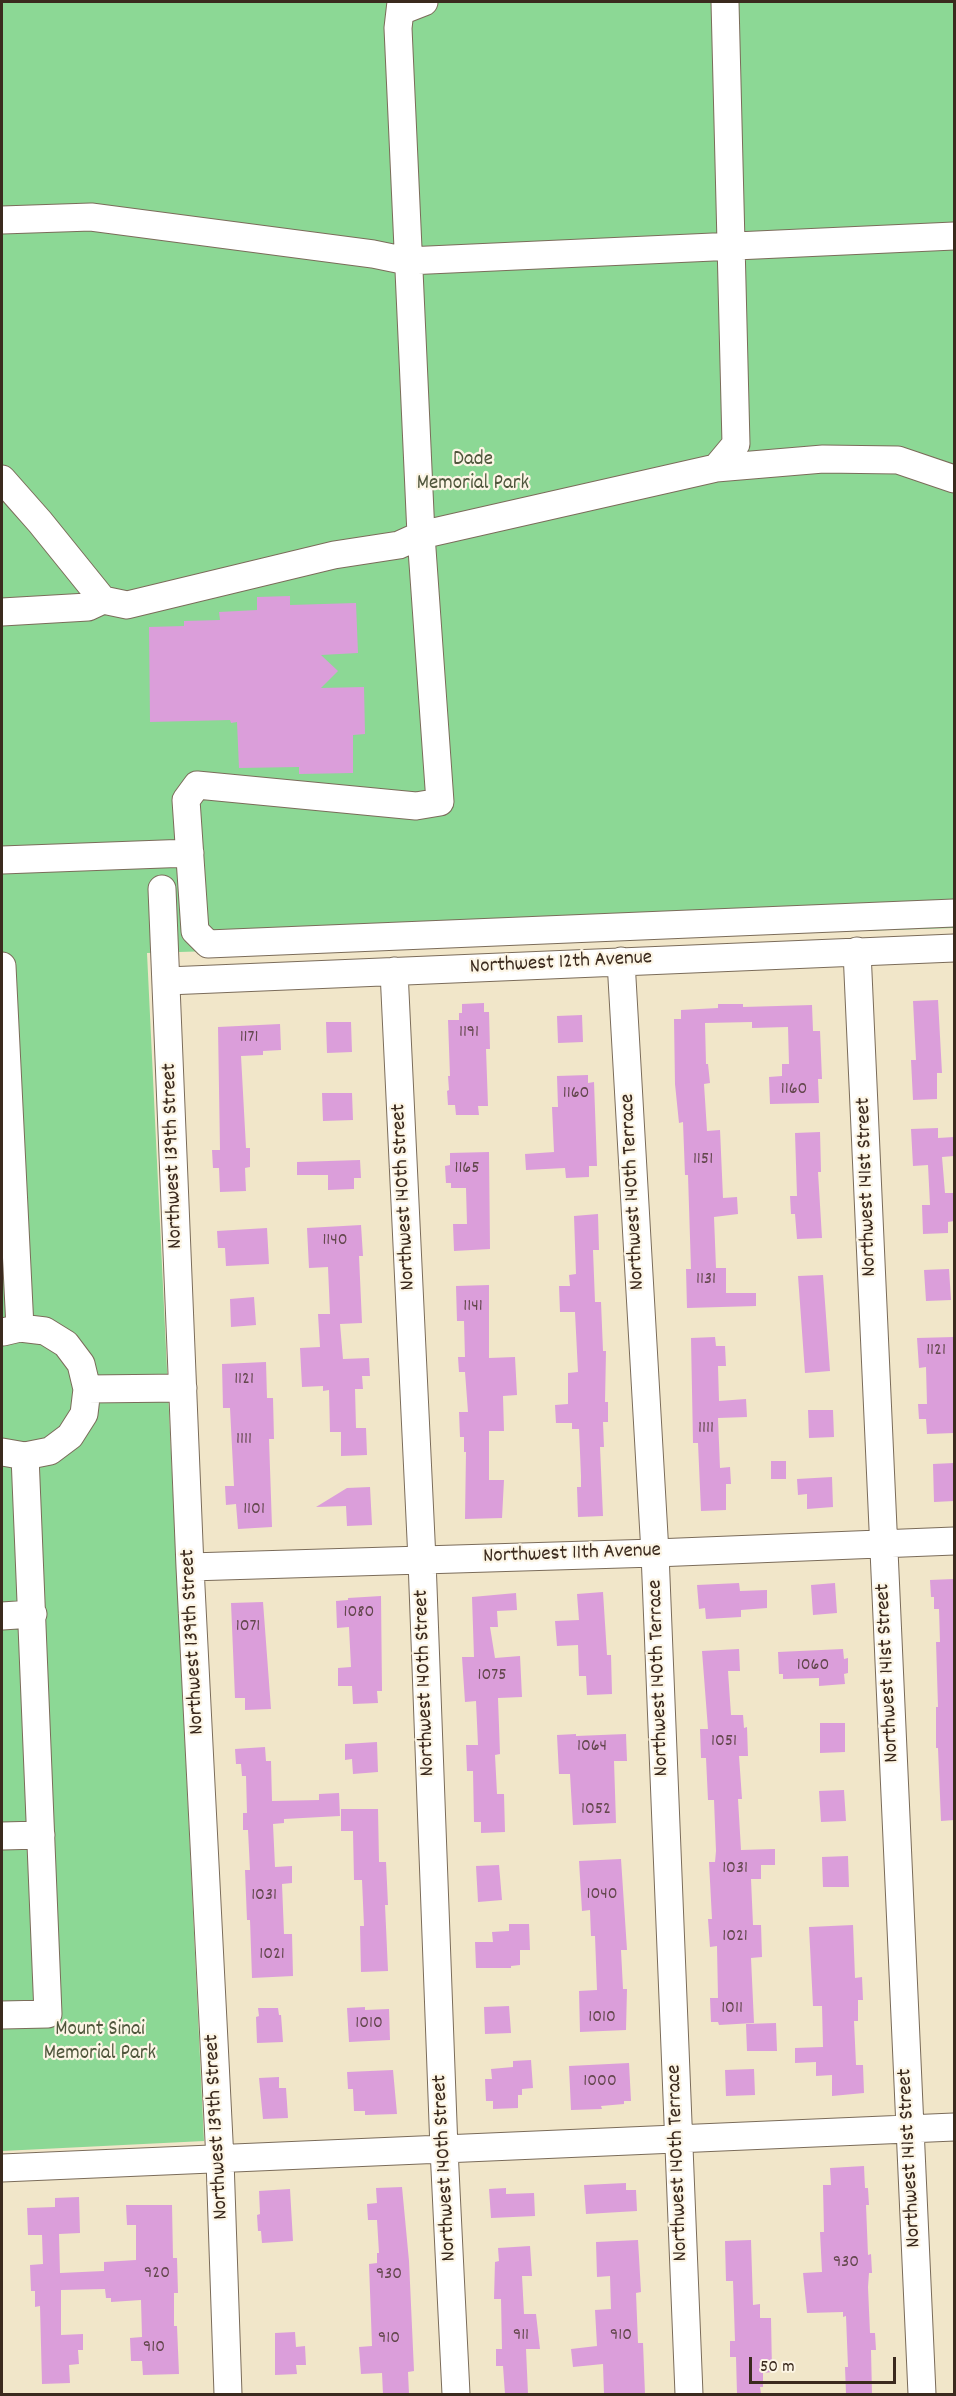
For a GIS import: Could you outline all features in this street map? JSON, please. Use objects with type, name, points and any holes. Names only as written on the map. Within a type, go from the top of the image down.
[{"type":"street","points":[[716,468],[736,444],[725,2]]},
{"type":"street","points":[[409,5],[398,28],[407,261],[440,802],[416,806],[197,785],[186,800],[195,931],[208,944],[954,913]]},
{"type":"street","points":[[2,220],[91,217],[373,254],[407,261],[954,237]]},
{"type":"street","points":[[2,612],[88,607],[103,600],[127,605],[334,555],[399,545],[422,535],[716,468],[823,459],[898,460],[954,479]]},
{"type":"street","points":[[2,479],[103,600]]},
{"type":"street","points":[[2,860],[190,853]]},
{"type":"street","name":"Northwest 139th Street","points":[[162,889],[190,1567],[220,2160],[228,2394]]},
{"type":"street","name":"Northwest 12th Avenue","points":[[167,981],[954,948]]},
{"type":"street","name":"Northwest 141st Street","points":[[857,951],[922,2394]]},
{"type":"street","name":"Northwest 140th Terrace","points":[[621,961],[656,1553],[677,2139],[689,2394]]},
{"type":"street","points":[[2,966],[11,1330],[45,1331],[66,1344],[81,1364],[87,1389],[84,1414],[70,1436],[50,1451],[14,1454],[33,1614],[48,2014],[2,2015]]},
{"type":"street","name":"Northwest 140th Street","points":[[394,971],[422,1560],[444,2149],[456,2394]]},
{"type":"street","points":[[87,1389],[183,1388]]},
{"type":"street","name":"Northwest 11th Avenue","points":[[190,1567],[656,1553],[954,1541]]},
{"type":"street","points":[[2,1616],[33,1614]]},
{"type":"street","points":[[2,1836],[41,1835]]},
{"type":"street","points":[[2,2168],[954,2127]]},
{"type":"green space","name":"Dade Memorial Park","points":[[2,2],[954,2],[954,928],[147,953],[204,2141],[2,2151]]},
{"type":"building","points":[[290,596],[290,605],[356,603],[358,653],[321,655],[338,671],[321,688],[364,687],[365,734],[353,735],[353,773],[299,774],[299,767],[239,768],[237,722],[231,723],[230,720],[150,722],[149,627],[184,626],[184,621],[220,620],[219,612],[257,610],[257,597]]},
{"type":"building","points":[[938,1000],[942,1073],[937,1073],[937,1099],[913,1100],[911,1060],[916,1060],[913,1001]]},
{"type":"building","points":[[484,1003],[484,1012],[489,1012],[490,1049],[486,1049],[488,1106],[478,1106],[479,1115],[456,1115],[455,1105],[448,1105],[448,1076],[450,1076],[448,1020],[459,1020],[462,1004]]},
{"type":"building","points":[[718,1004],[743,1004],[743,1007],[812,1005],[813,1031],[820,1031],[822,1079],[818,1079],[819,1103],[770,1104],[769,1077],[782,1076],[782,1064],[789,1064],[788,1027],[752,1028],[752,1022],[705,1023],[706,1064],[708,1064],[710,1083],[704,1084],[707,1131],[720,1130],[723,1198],[737,1197],[738,1214],[714,1217],[716,1268],[726,1268],[726,1293],[756,1293],[756,1306],[687,1308],[686,1269],[691,1269],[688,1175],[685,1175],[683,1122],[679,1123],[675,1084],[674,1019],[681,1019],[681,1010],[718,1008]]},
{"type":"building","points":[[582,1015],[583,1042],[558,1043],[557,1016]]},
{"type":"building","points":[[326,1022],[351,1022],[352,1052],[327,1053]]},
{"type":"building","points":[[280,1024],[281,1050],[263,1051],[263,1055],[241,1056],[246,1148],[250,1148],[250,1167],[245,1168],[246,1191],[220,1192],[219,1168],[213,1168],[212,1150],[220,1150],[218,1027]]},
{"type":"building","points":[[588,1075],[588,1083],[594,1082],[597,1166],[589,1166],[589,1177],[566,1178],[565,1168],[526,1170],[525,1154],[554,1152],[552,1107],[558,1107],[557,1076]]},
{"type":"building","points":[[322,1093],[352,1093],[353,1120],[323,1121]]},
{"type":"building","points":[[938,1128],[938,1138],[954,1137],[954,1156],[942,1157],[945,1193],[954,1193],[954,1221],[948,1222],[948,1233],[923,1234],[922,1205],[930,1205],[928,1165],[913,1166],[911,1129]]},
{"type":"building","points":[[820,1132],[821,1172],[818,1172],[822,1238],[797,1239],[795,1214],[791,1214],[790,1196],[797,1196],[795,1133]]},
{"type":"building","points":[[489,1152],[490,1249],[454,1251],[453,1224],[467,1224],[466,1188],[451,1188],[451,1183],[446,1183],[445,1166],[450,1165],[450,1153]]},
{"type":"building","points":[[360,1160],[361,1178],[354,1178],[354,1189],[328,1190],[328,1175],[297,1175],[297,1162]]},
{"type":"building","points":[[598,1214],[599,1250],[593,1250],[595,1302],[601,1302],[603,1351],[606,1351],[605,1402],[608,1402],[608,1422],[603,1422],[604,1447],[600,1447],[603,1516],[578,1517],[577,1487],[581,1487],[579,1429],[572,1429],[572,1423],[556,1423],[555,1405],[568,1404],[568,1373],[578,1372],[575,1312],[560,1312],[559,1286],[570,1286],[569,1275],[576,1274],[574,1216]]},
{"type":"building","points":[[361,1225],[363,1256],[359,1256],[362,1323],[340,1324],[343,1359],[369,1358],[370,1376],[362,1376],[363,1389],[355,1389],[356,1428],[366,1428],[367,1455],[341,1456],[341,1432],[330,1432],[329,1390],[323,1391],[323,1386],[302,1387],[300,1348],[320,1347],[318,1314],[330,1314],[328,1267],[309,1268],[307,1228]]},
{"type":"building","points":[[267,1228],[269,1264],[226,1266],[225,1248],[218,1248],[217,1231]]},
{"type":"building","points":[[949,1269],[951,1300],[926,1301],[924,1270]]},
{"type":"building","points":[[823,1275],[830,1371],[805,1373],[798,1276]]},
{"type":"building","points":[[489,1285],[489,1358],[515,1357],[517,1395],[503,1396],[504,1431],[489,1431],[489,1480],[504,1480],[502,1518],[465,1519],[466,1452],[464,1452],[464,1437],[460,1437],[459,1412],[468,1412],[465,1372],[459,1372],[458,1357],[465,1357],[464,1321],[457,1321],[456,1286]]},
{"type":"building","points":[[254,1297],[256,1325],[231,1327],[230,1299]]},
{"type":"building","points":[[715,1337],[716,1346],[725,1346],[726,1366],[718,1366],[719,1401],[746,1399],[747,1417],[718,1418],[720,1468],[730,1467],[731,1484],[726,1484],[726,1510],[701,1511],[698,1443],[693,1443],[691,1338]]},
{"type":"building","points":[[954,1337],[954,1433],[927,1434],[926,1419],[919,1419],[918,1404],[927,1404],[926,1367],[919,1368],[917,1338]]},
{"type":"building","points":[[266,1362],[267,1398],[273,1398],[274,1439],[269,1439],[272,1527],[238,1529],[236,1504],[226,1505],[225,1486],[234,1486],[230,1408],[223,1408],[222,1364]]},
{"type":"building","points":[[808,1410],[833,1410],[834,1437],[809,1438]]},
{"type":"building","points":[[771,1461],[786,1461],[786,1479],[771,1479]]},
{"type":"building","points":[[954,1463],[954,1501],[934,1502],[933,1464]]},
{"type":"building","points":[[832,1477],[833,1507],[807,1509],[807,1494],[798,1495],[797,1479]]},
{"type":"building","points":[[370,1487],[372,1525],[347,1526],[346,1506],[316,1507],[347,1488]]},
{"type":"building","points":[[954,1579],[954,1820],[941,1821],[938,1748],[936,1748],[936,1707],[938,1707],[936,1642],[940,1642],[939,1609],[934,1609],[930,1580]]},
{"type":"building","points":[[739,1583],[740,1591],[767,1590],[767,1608],[741,1610],[741,1617],[706,1619],[705,1608],[699,1609],[697,1585]]},
{"type":"building","points":[[835,1583],[837,1613],[813,1615],[811,1585]]},
{"type":"building","points":[[603,1592],[607,1655],[611,1655],[612,1694],[587,1695],[586,1676],[579,1676],[578,1645],[557,1646],[555,1621],[579,1620],[577,1594]]},
{"type":"building","points":[[516,1593],[517,1610],[497,1611],[498,1627],[490,1627],[495,1658],[520,1656],[522,1697],[498,1698],[500,1754],[495,1755],[497,1794],[504,1794],[505,1832],[481,1833],[481,1822],[474,1822],[473,1771],[467,1771],[466,1745],[478,1745],[476,1701],[465,1702],[462,1657],[474,1657],[472,1597]]},
{"type":"building","points":[[381,1596],[382,1691],[377,1691],[378,1703],[353,1704],[352,1686],[338,1686],[338,1668],[351,1667],[349,1627],[337,1628],[336,1601]]},
{"type":"building","points":[[263,1602],[271,1709],[245,1710],[245,1698],[235,1698],[231,1603]]},
{"type":"building","points":[[739,1649],[740,1671],[728,1671],[731,1715],[743,1715],[744,1728],[747,1727],[748,1756],[739,1756],[742,1799],[738,1799],[741,1850],[775,1849],[775,1865],[761,1865],[761,1879],[751,1879],[753,1925],[761,1925],[762,1957],[751,1958],[754,2023],[719,2025],[718,2022],[711,2022],[710,1998],[718,1998],[717,1946],[710,1947],[708,1919],[712,1919],[709,1862],[715,1862],[716,1851],[714,1800],[708,1800],[706,1758],[701,1758],[700,1729],[708,1729],[702,1651]]},
{"type":"building","points":[[843,1649],[844,1659],[848,1658],[848,1673],[844,1674],[845,1684],[819,1686],[819,1678],[783,1679],[783,1674],[779,1674],[778,1652]]},
{"type":"building","points":[[820,1723],[845,1723],[845,1752],[820,1753]]},
{"type":"building","points":[[576,1734],[576,1736],[626,1734],[627,1761],[614,1761],[616,1823],[573,1825],[570,1774],[559,1774],[557,1735]]},
{"type":"building","points":[[377,1742],[378,1772],[353,1774],[352,1759],[345,1760],[345,1744]]},
{"type":"building","points":[[265,1747],[266,1761],[271,1761],[272,1801],[319,1800],[319,1794],[339,1793],[340,1816],[284,1819],[284,1823],[273,1824],[275,1867],[292,1866],[292,1883],[282,1884],[284,1934],[292,1934],[293,1976],[252,1978],[245,1870],[250,1870],[248,1830],[243,1830],[243,1813],[247,1813],[246,1776],[242,1776],[241,1764],[236,1764],[235,1749]]},
{"type":"building","points":[[844,1790],[846,1821],[821,1822],[819,1791]]},
{"type":"building","points":[[341,1809],[378,1809],[379,1862],[386,1862],[388,1971],[361,1972],[360,1926],[364,1926],[362,1880],[354,1880],[353,1831],[341,1831]]},
{"type":"building","points":[[848,1856],[849,1887],[823,1887],[822,1857]]},
{"type":"building","points":[[621,1859],[627,1950],[621,1950],[623,1989],[627,1989],[626,2030],[580,2032],[579,1991],[597,1990],[595,1936],[591,1936],[590,1910],[582,1911],[579,1861]]},
{"type":"building","points":[[499,1865],[502,1900],[478,1902],[476,1866]]},
{"type":"building","points":[[509,1924],[529,1924],[530,1950],[520,1950],[520,1965],[511,1966],[511,1968],[476,1968],[475,1942],[493,1942],[492,1932],[509,1931]]},
{"type":"building","points":[[853,1925],[855,1978],[862,1977],[863,2000],[858,2000],[858,2021],[854,2021],[856,2065],[863,2065],[864,2093],[832,2096],[832,2075],[816,2076],[816,2062],[795,2063],[795,2048],[823,2047],[822,2006],[813,2006],[809,1927]]},
{"type":"building","points":[[509,2006],[511,2033],[485,2034],[484,2007]]},
{"type":"building","points":[[365,2007],[365,2010],[389,2009],[390,2040],[349,2042],[347,2008]]},
{"type":"building","points":[[258,2008],[278,2008],[279,2015],[281,2015],[283,2042],[257,2043]]},
{"type":"building","points":[[776,2023],[777,2051],[747,2051],[746,2024]]},
{"type":"building","points":[[531,2060],[533,2088],[522,2089],[522,2095],[518,2095],[518,2108],[493,2109],[493,2101],[486,2101],[485,2079],[492,2079],[491,2069],[513,2067],[513,2061]]},
{"type":"building","points":[[629,2063],[631,2101],[624,2101],[624,2104],[601,2106],[602,2109],[571,2110],[569,2066]]},
{"type":"building","points":[[754,2069],[755,2095],[726,2096],[725,2070]]},
{"type":"building","points":[[393,2070],[397,2114],[365,2115],[365,2111],[354,2111],[353,2089],[348,2089],[347,2072]]},
{"type":"building","points":[[279,2077],[279,2088],[286,2088],[288,2118],[263,2119],[259,2078]]},
{"type":"building","points":[[864,2166],[865,2188],[868,2188],[869,2205],[866,2205],[868,2255],[871,2254],[872,2273],[869,2273],[868,2287],[870,2333],[875,2333],[876,2350],[871,2350],[872,2394],[846,2394],[845,2367],[848,2367],[846,2316],[843,2317],[843,2312],[807,2313],[803,2273],[822,2272],[820,2232],[824,2232],[823,2185],[831,2185],[830,2168]]},
{"type":"building","points":[[626,2183],[626,2190],[636,2190],[637,2211],[586,2214],[584,2185]]},
{"type":"building","points":[[402,2187],[409,2261],[414,2371],[408,2372],[409,2394],[383,2394],[382,2373],[361,2374],[359,2347],[372,2346],[369,2264],[377,2263],[377,2253],[379,2253],[377,2220],[368,2220],[367,2204],[377,2203],[376,2188]]},
{"type":"building","points":[[506,2188],[506,2194],[534,2193],[535,2216],[491,2218],[489,2189]]},
{"type":"building","points":[[290,2189],[293,2241],[262,2243],[261,2231],[258,2231],[257,2215],[260,2214],[259,2191]]},
{"type":"building","points":[[79,2197],[80,2233],[59,2234],[60,2273],[104,2271],[104,2262],[136,2260],[136,2225],[127,2225],[126,2205],[172,2205],[173,2258],[177,2258],[178,2293],[174,2293],[174,2326],[177,2326],[179,2374],[143,2375],[142,2361],[131,2361],[130,2338],[142,2337],[141,2300],[111,2302],[111,2298],[106,2298],[105,2289],[61,2290],[61,2335],[83,2334],[83,2350],[78,2350],[79,2364],[69,2365],[70,2383],[42,2384],[40,2306],[35,2307],[35,2291],[31,2291],[30,2265],[43,2264],[42,2235],[28,2235],[27,2208],[55,2207],[55,2198]]},
{"type":"building","points":[[638,2240],[641,2292],[636,2293],[638,2343],[643,2343],[645,2394],[604,2394],[603,2364],[573,2367],[571,2349],[597,2346],[595,2310],[611,2309],[610,2276],[597,2277],[596,2242]]},
{"type":"building","points":[[751,2240],[753,2305],[760,2304],[760,2318],[771,2318],[772,2372],[763,2373],[761,2394],[737,2394],[736,2357],[730,2357],[730,2341],[735,2341],[733,2281],[726,2281],[725,2241]]},
{"type":"building","points":[[530,2246],[532,2276],[522,2276],[524,2314],[536,2314],[540,2349],[526,2349],[528,2394],[505,2394],[503,2366],[496,2366],[496,2349],[502,2349],[501,2299],[494,2299],[495,2262],[499,2261],[498,2248]]},
{"type":"building","points":[[295,2332],[296,2347],[305,2346],[306,2365],[296,2365],[297,2374],[275,2375],[275,2333]]},
{"type":"park label","name":"Mount Sinai Memorial Park","points":[[100,2043]]}]
